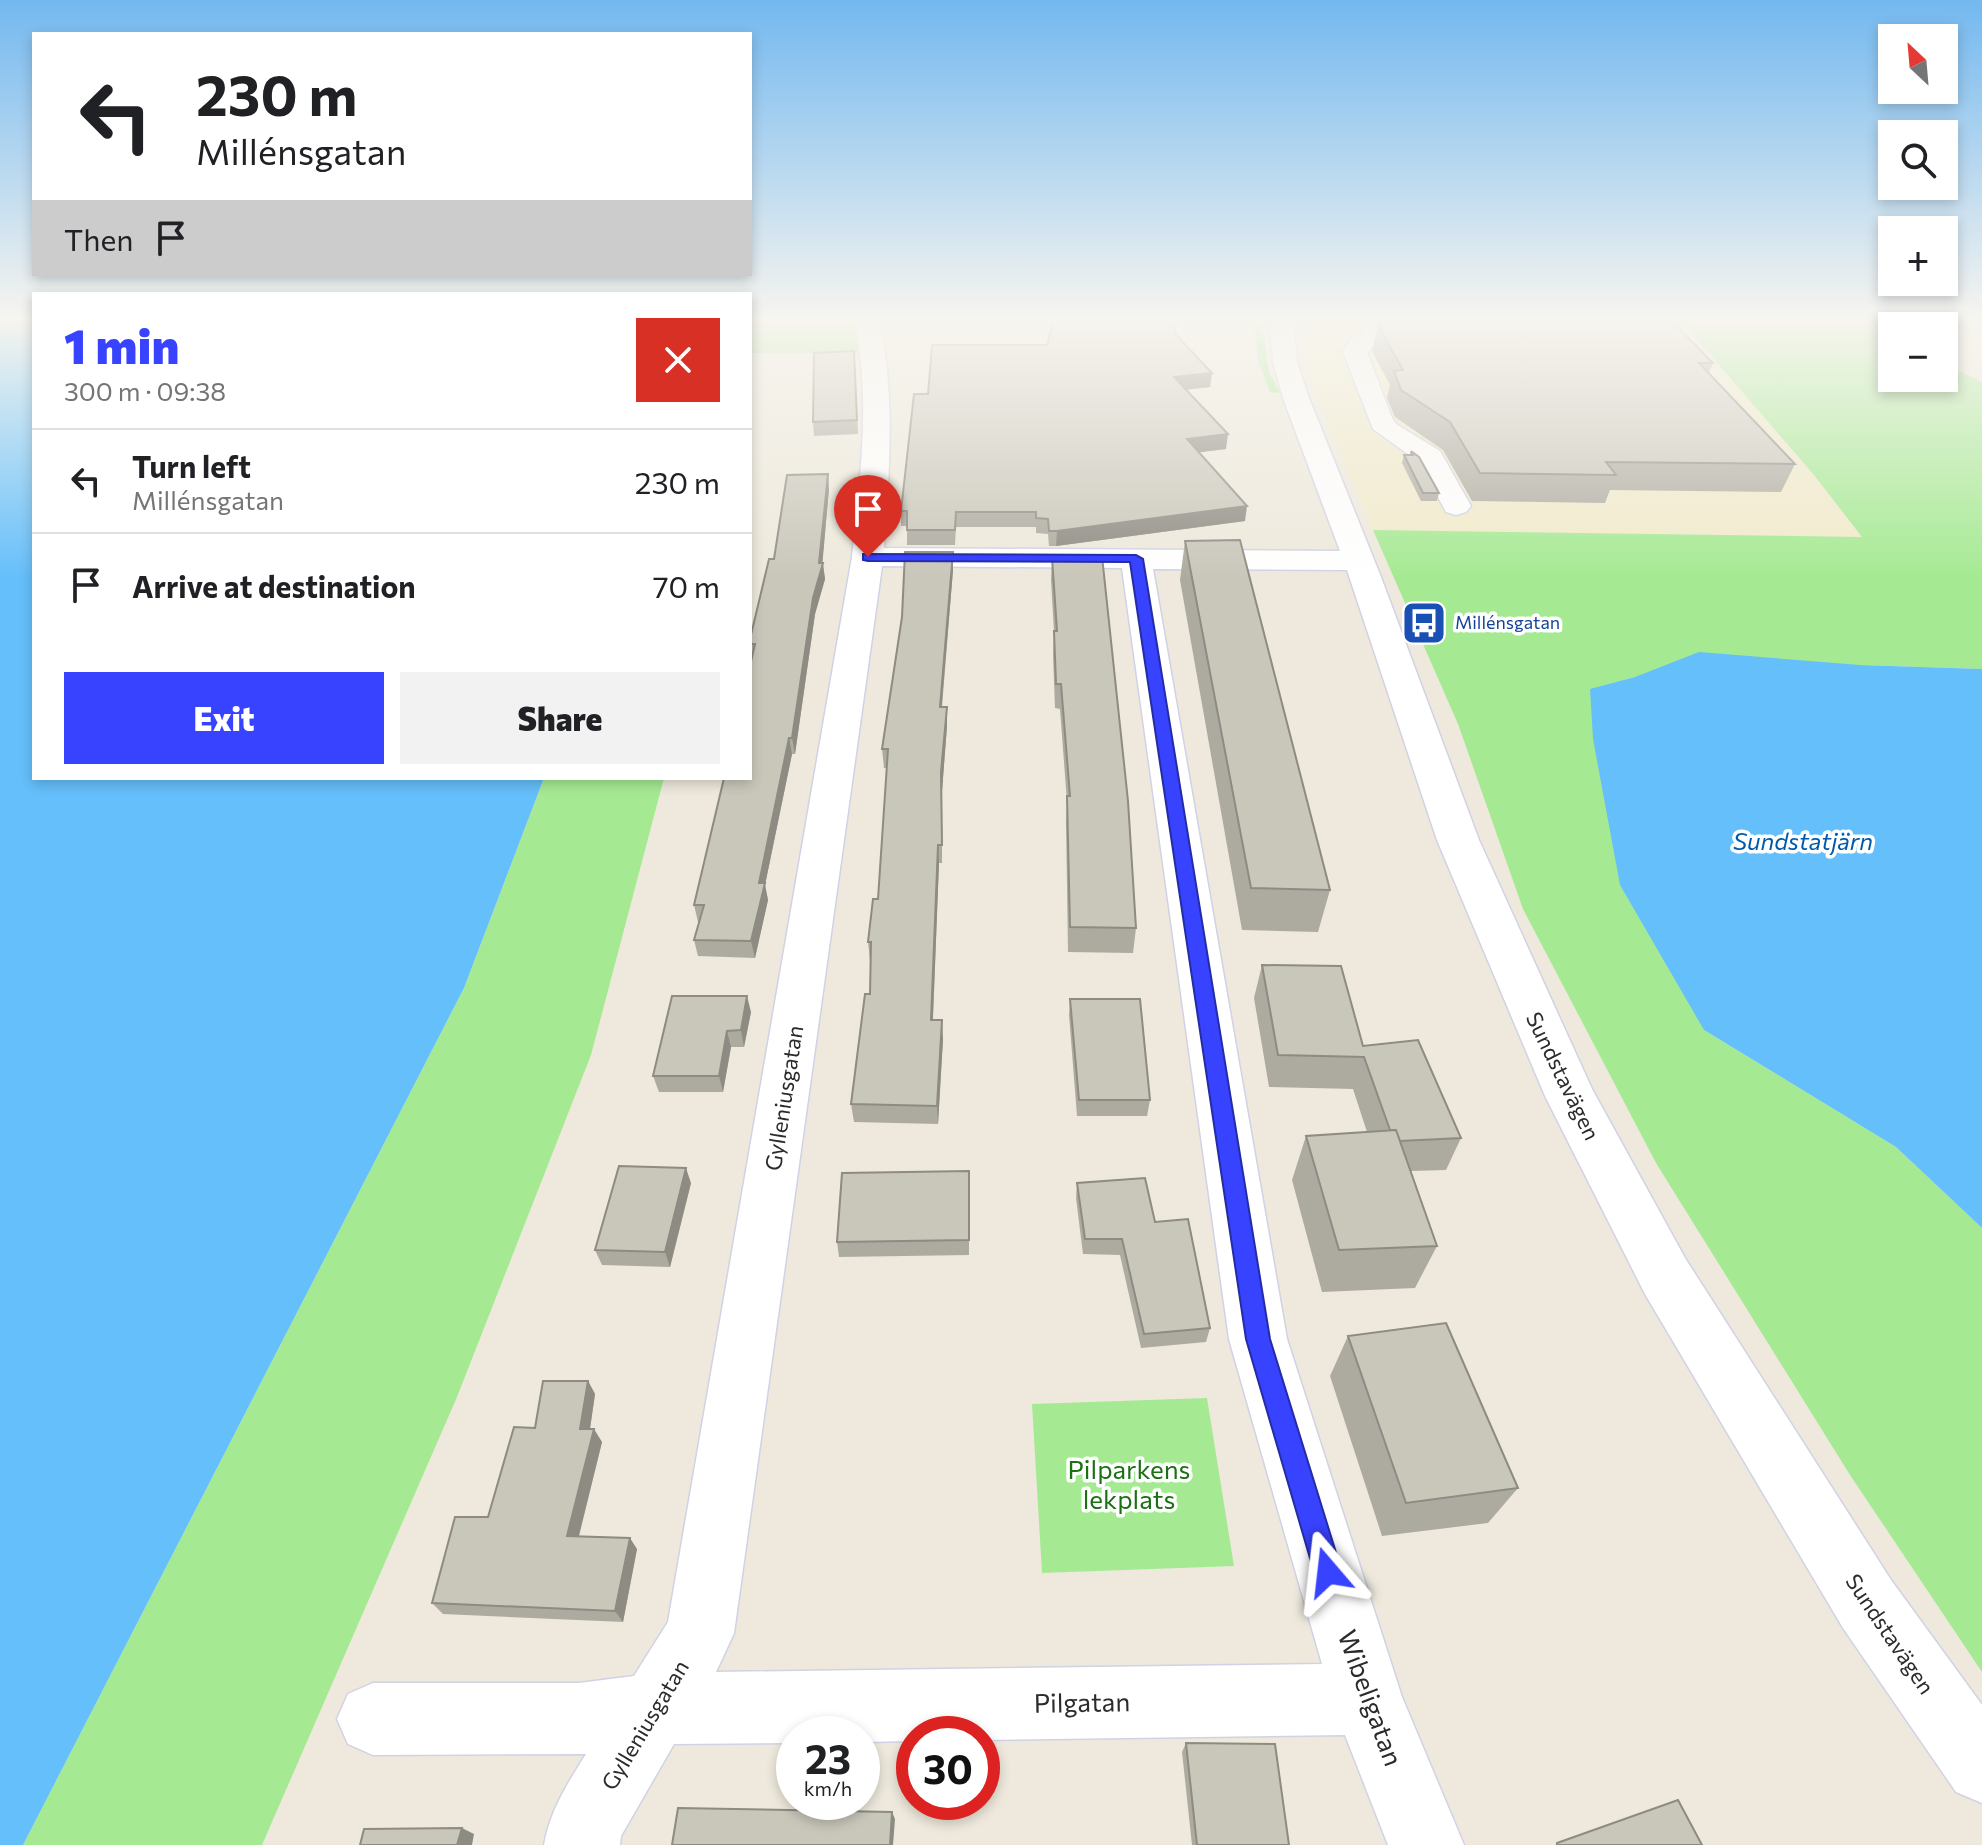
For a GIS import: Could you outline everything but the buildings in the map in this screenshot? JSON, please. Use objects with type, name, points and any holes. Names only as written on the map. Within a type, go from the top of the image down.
[{"type":"street","name":"Gylleniusgatan","points":[[582,1845],[585,1826],[700,1633],[868,557],[876,454],[876,407]]},
{"type":"street","name":"Sundstavägen","points":[[1299,407],[1458,840],[1570,1096],[1665,1276],[1867,1604],[1982,1766]]},
{"type":"street","points":[[1375,407],[1386,429],[1430,457],[1456,506]]},
{"type":"street","points":[[868,557],[1358,561]]},
{"type":"street","name":"Wibeligatan","points":[[1136,559],[1258,1339],[1367,1699],[1426,1845]]},
{"type":"street","name":"Pilgatan","points":[[373,1719],[579,1719],[653,1709],[1367,1699]]},
{"type":"shaded area","points":[[1321,407],[1755,407],[1862,537],[1373,530]]},
{"type":"green space","points":[[1755,407],[1982,407],[1982,669],[1860,665],[1635,677],[1590,690],[1704,1030],[1896,1147],[1982,1228],[1982,1672],[1850,1475],[1656,1163],[1523,909],[1458,724],[1373,530],[1862,537]]},
{"type":"green space","points":[[543,780],[663,780],[591,1055],[457,1397],[262,1845],[23,1845],[464,988]]},
{"type":"green space","name":"Pilparkens lekplats","points":[[1207,1398],[1234,1566],[1042,1573],[1032,1404]]},
{"type":"water","points":[[0,407],[32,407],[32,780],[543,780],[464,988],[23,1845],[0,1845]]},
{"type":"water","name":"Sundstatjärn","points":[[1699,652],[1860,665],[1982,669],[1982,1228],[1896,1147],[1704,1030],[1620,885],[1593,739],[1590,689],[1635,677]]},
{"type":"place","name":"Millénsgatan","points":[[1424,623]]},
{"type":"route","points":[[868,557],[1136,559],[1258,1339],[1328,1572]]}]
